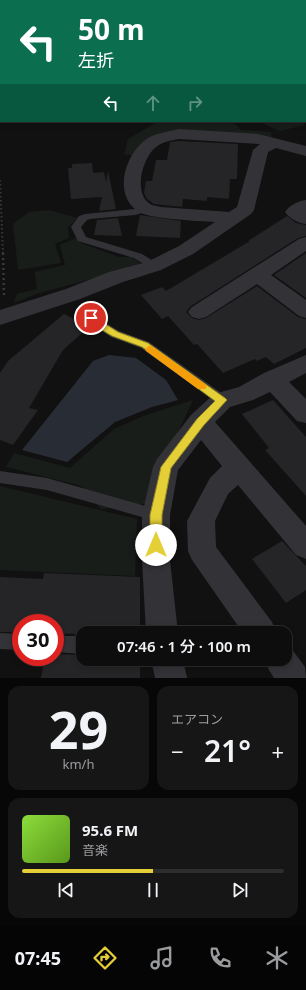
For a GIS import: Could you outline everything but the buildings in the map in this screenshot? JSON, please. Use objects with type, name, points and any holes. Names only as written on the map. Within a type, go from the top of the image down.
[{"type":"street","points":[[232,218],[162,212],[146,209],[137,201],[133,191],[132,180],[137,161],[150,144],[165,137],[179,134],[258,139],[306,151]]},
{"type":"street","points":[[0,318],[73,294],[116,277],[154,266],[186,250],[245,210],[261,150],[274,143]]},
{"type":"street","points":[[198,312],[306,243]]},
{"type":"street","points":[[257,274],[306,311]]},
{"type":"street","points":[[161,626],[156,560],[156,515],[166,467],[200,422],[222,400],[245,394],[306,363]]},
{"type":"street","points":[[272,379],[306,414]]},
{"type":"street","points":[[200,422],[306,546]]},
{"type":"street","points":[[238,467],[220,486],[201,521],[202,551],[256,626]]},
{"type":"street","points":[[168,666],[171,678]]},
{"type":"street","points":[[285,666],[294,678]]},
{"type":"lane","points":[[146,209],[135,212],[89,216],[84,218],[76,227],[82,240],[138,256],[154,266]]},
{"type":"lane","points":[[91,318],[115,334],[145,345],[222,400]]},
{"type":"lane","points":[[0,477],[47,484],[156,515]]},
{"type":"lane","points":[[0,641],[12,642]]},
{"type":"lane","points":[[64,644],[76,645]]},
{"type":"path","points":[[0,180],[5,290],[3,297]]},
{"type":"shaded area","points":[[157,122],[232,122],[238,126],[240,130],[271,132],[272,140],[174,131],[136,156],[124,154],[128,139]]},
{"type":"shaded area","points":[[259,122],[301,122],[305,125],[280,131]]},
{"type":"shaded area","points":[[49,210],[77,218],[68,228],[69,238],[55,244],[61,263],[18,270],[13,224],[29,212]]},
{"type":"shaded area","points":[[76,238],[81,243],[119,257],[131,257],[143,265],[36,294],[14,303],[17,294],[37,289],[35,272],[65,265],[60,245]]},
{"type":"shaded area","points":[[109,355],[136,358],[166,380],[178,400],[152,407],[115,422],[67,462],[22,450],[93,361]]},
{"type":"shaded area","points":[[193,400],[145,504],[101,509],[82,486],[6,467],[14,453],[70,468],[114,429],[143,416]]},
{"type":"shaded area","points":[[0,486],[137,519],[135,576],[0,570]]},
{"type":"slow traffic","points":[[150,349],[202,386]]},
{"type":"route","points":[[91,318],[115,334],[145,345],[222,400],[200,422],[166,467],[156,515],[156,545]]}]
